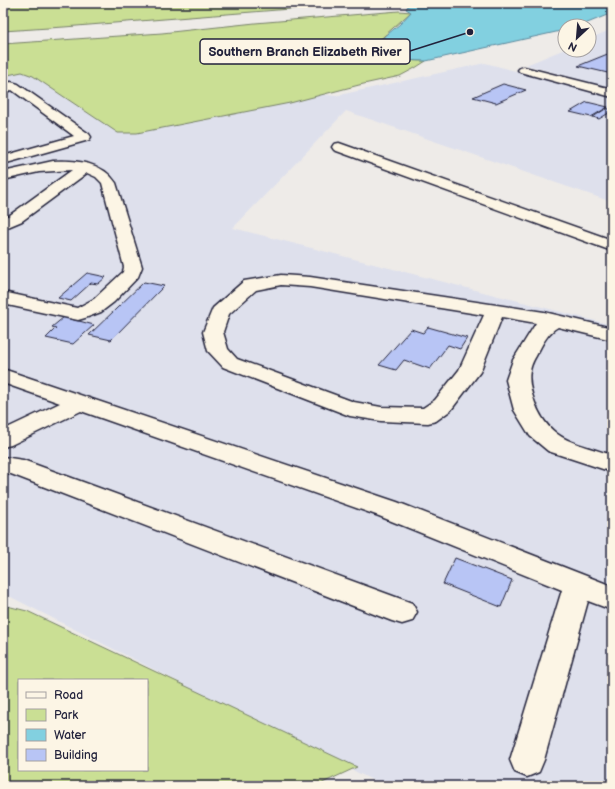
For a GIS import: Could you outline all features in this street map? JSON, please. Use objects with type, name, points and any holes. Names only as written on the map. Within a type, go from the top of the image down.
[{"type":"street","points":[[524,70],[612,93]]},
{"type":"street","points":[[3,89],[14,86],[84,136],[80,139],[3,160],[9,174],[51,165],[84,168],[101,174],[109,183],[133,267],[132,273],[102,303],[89,311],[78,314],[3,298]]},
{"type":"street","points":[[339,147],[612,246]]},
{"type":"street","points":[[3,224],[16,218],[84,168]]},
{"type":"street","points":[[496,310],[469,372],[443,405],[428,416],[381,414],[350,409],[273,380],[230,363],[218,351],[213,332],[220,312],[250,285],[281,280],[310,282],[496,310],[612,334]]},
{"type":"street","points":[[555,321],[543,327],[523,360],[517,380],[524,410],[538,431],[556,446],[612,464]]},
{"type":"street","points":[[3,376],[388,509],[612,598]]},
{"type":"street","points":[[3,439],[79,403]]},
{"type":"street","points":[[3,465],[14,466],[402,612]]},
{"type":"street","points":[[527,760],[578,584]]},
{"type":"shaded area","points":[[612,29],[612,88],[526,65],[557,52],[557,58],[597,58],[597,36]]},
{"type":"shaded area","points":[[3,52],[335,96],[485,63],[612,96],[612,202],[346,111],[233,228],[612,325],[612,786],[384,786],[3,593]]},
{"type":"green space","points":[[3,3],[365,3],[3,31]]},
{"type":"green space","points":[[399,11],[411,12],[366,52],[370,57],[395,60],[426,61],[400,76],[290,103],[137,133],[118,133],[33,76],[22,72],[3,76],[3,44],[162,33],[255,23]]},
{"type":"green space","points":[[3,605],[27,611],[357,767],[316,786],[3,785]]},
{"type":"water","points":[[410,3],[612,3],[612,13],[597,19],[557,18],[557,32],[426,61],[395,60],[370,57],[366,52],[400,24],[411,12],[406,9]]},
{"type":"building","points":[[612,53],[612,74],[578,66]]},
{"type":"building","points":[[503,84],[526,90],[496,103],[473,97]]},
{"type":"building","points":[[587,102],[608,107],[591,117],[570,112]]},
{"type":"building","points":[[607,108],[612,111],[599,119],[593,117]]},
{"type":"building","points":[[87,273],[106,277],[98,284],[91,283],[71,301],[58,298]]},
{"type":"building","points":[[144,282],[164,286],[111,340],[89,335]]},
{"type":"building","points":[[64,317],[94,325],[73,344],[46,338],[56,328],[52,327]]},
{"type":"building","points":[[428,327],[467,338],[460,349],[448,345],[430,369],[404,360],[396,370],[379,365],[411,329],[423,333]]},
{"type":"building","points":[[455,558],[512,580],[501,607],[443,584]]},
{"type":"place","name":"Southern Branch Elizabeth River","points":[[470,32]]}]
